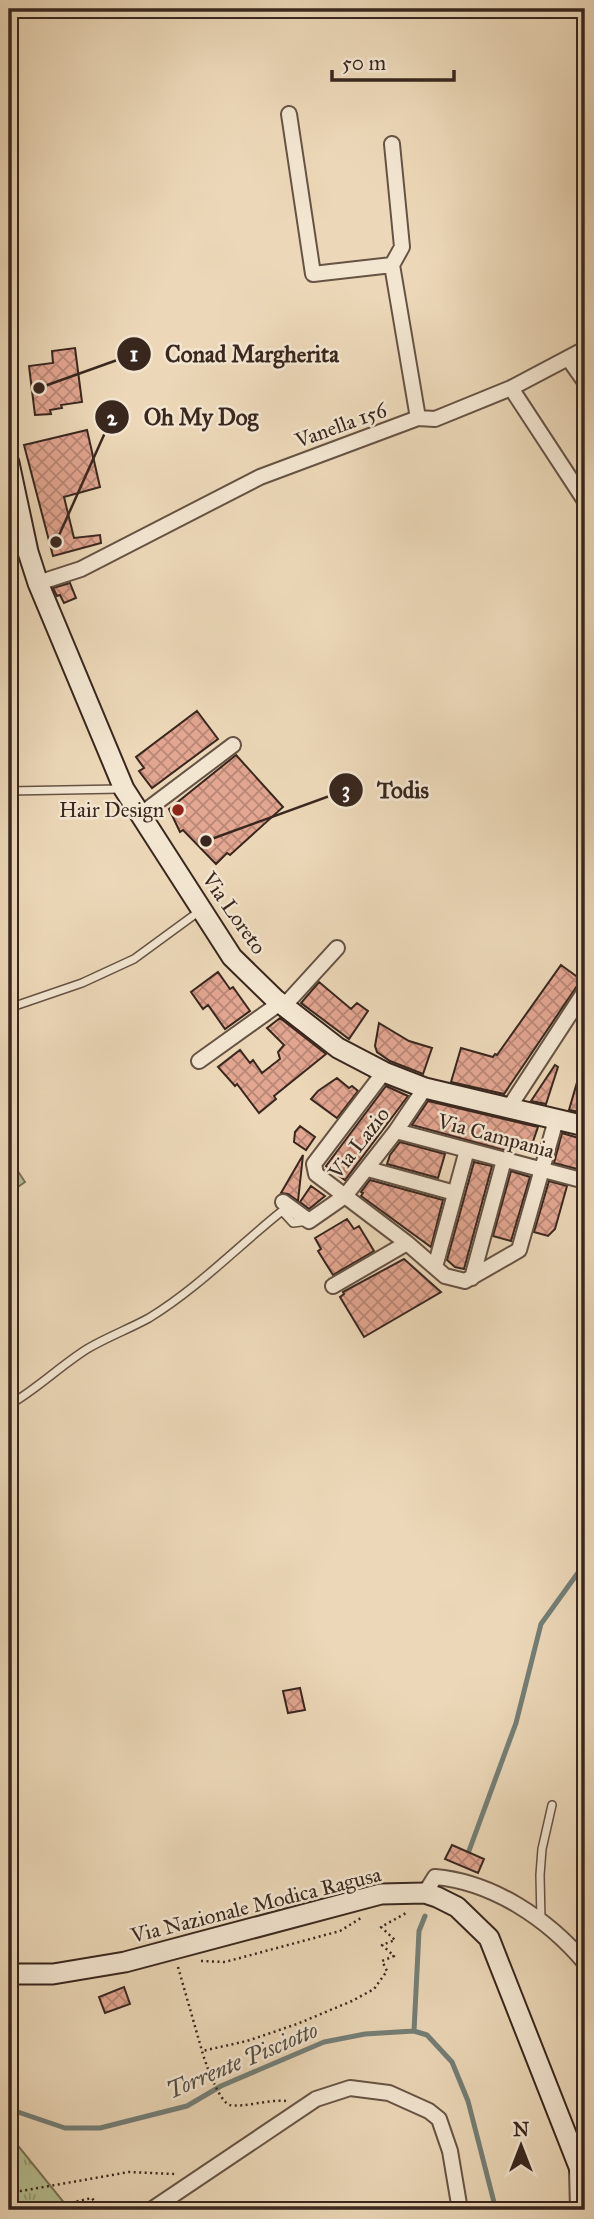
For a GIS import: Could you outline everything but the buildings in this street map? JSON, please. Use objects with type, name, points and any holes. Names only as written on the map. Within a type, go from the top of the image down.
[{"type":"street","points":[[289,114],[313,274],[392,265]]},
{"type":"street","points":[[392,144],[402,247],[392,265],[418,418]]},
{"type":"street","name":"Vanella 156","points":[[37,583],[81,569],[260,477],[418,418],[435,419],[511,387],[585,349]]},
{"type":"street","points":[[568,358],[585,382]]},
{"type":"street","points":[[511,387],[585,501]]},
{"type":"street","name":"Via Loreto","points":[[9,463],[37,583],[124,789],[232,957],[282,1004],[338,1048],[384,1072],[425,1088],[585,1126]]},
{"type":"street","points":[[140,815],[233,745]]},
{"type":"street","points":[[199,1061],[282,1004],[337,948]]},
{"type":"street","points":[[508,1109],[585,991]]},
{"type":"street","points":[[384,1072],[314,1164],[316,1174],[407,1243],[445,1276],[465,1280],[472,1278],[519,1250],[556,1120]]},
{"type":"street","name":"Via Lazio","points":[[309,1221],[345,1196],[368,1169],[425,1088]]},
{"type":"street","name":"Via Campania","points":[[396,1131],[585,1181]]},
{"type":"street","points":[[435,1267],[467,1150]]},
{"type":"street","points":[[472,1278],[504,1160]]},
{"type":"street","points":[[368,1169],[455,1193]]},
{"type":"street","points":[[283,1202],[309,1221]]},
{"type":"street","points":[[333,1286],[407,1243]]},
{"type":"street","points":[[425,1893],[435,1877],[450,1878],[515,1903],[568,1943],[585,1963]]},
{"type":"street","name":"Via Nazionale Modica Ragusa","points":[[9,1974],[53,1974],[125,1962],[381,1894],[425,1893],[457,1907],[489,1938],[585,2182]]},
{"type":"street","points":[[151,2210],[316,2099],[350,2088],[389,2093],[429,2110],[439,2119],[450,2151],[460,2210]]},
{"type":"street","points":[[577,2161],[578,2210]]},
{"type":"lane","points":[[9,791],[124,789]]},
{"type":"lane","points":[[9,1008],[82,983],[134,959],[201,909]]},
{"type":"lane","points":[[9,1405],[46,1382],[86,1350],[150,1317],[220,1267],[241,1244],[282,1211],[293,1223],[309,1221]]},
{"type":"lane","points":[[541,1921],[542,1849],[552,1805]]},
{"type":"path","points":[[202,2051],[247,2041],[297,2024],[374,1989],[387,1971],[382,1961],[394,1956],[382,1945],[394,1940],[382,1927],[408,1912],[406,1907]]},
{"type":"path","points":[[194,1961],[225,1962],[328,1935],[369,1914]]},
{"type":"path","points":[[186,1964],[178,1966],[204,2059],[222,2100],[231,2105],[273,2099],[291,2102],[280,2115],[277,2125]]},
{"type":"path","points":[[9,2189],[21,2191],[129,2172],[181,2174],[195,2180]]},
{"type":"path","points":[[9,2180],[21,2191]]},
{"type":"path","points":[[9,2201],[25,2210],[92,2199],[100,2210]]},
{"type":"green space","points":[[9,1158],[25,1182],[9,1193]]},
{"type":"green space","points":[[9,2136],[11,2137],[70,2210],[9,2210]]},
{"type":"waterway","points":[[466,1859],[516,1723],[541,1624],[585,1563]]},
{"type":"waterway","points":[[414,2031],[419,1931],[425,1916]]},
{"type":"waterway","name":"Torrente Pisciotto","points":[[9,2109],[65,2128],[100,2128],[187,2106],[221,2086],[324,2042],[365,2034],[414,2031],[427,2035],[452,2062],[468,2101],[496,2210]]},
{"type":"place","name":"Conad Margherita","points":[[39,388]]},
{"type":"place","name":"Oh My Dog","points":[[56,542]]},
{"type":"place","name":"Hair Design","points":[[178,810]]},
{"type":"place","name":"Todis","points":[[206,841]]}]
